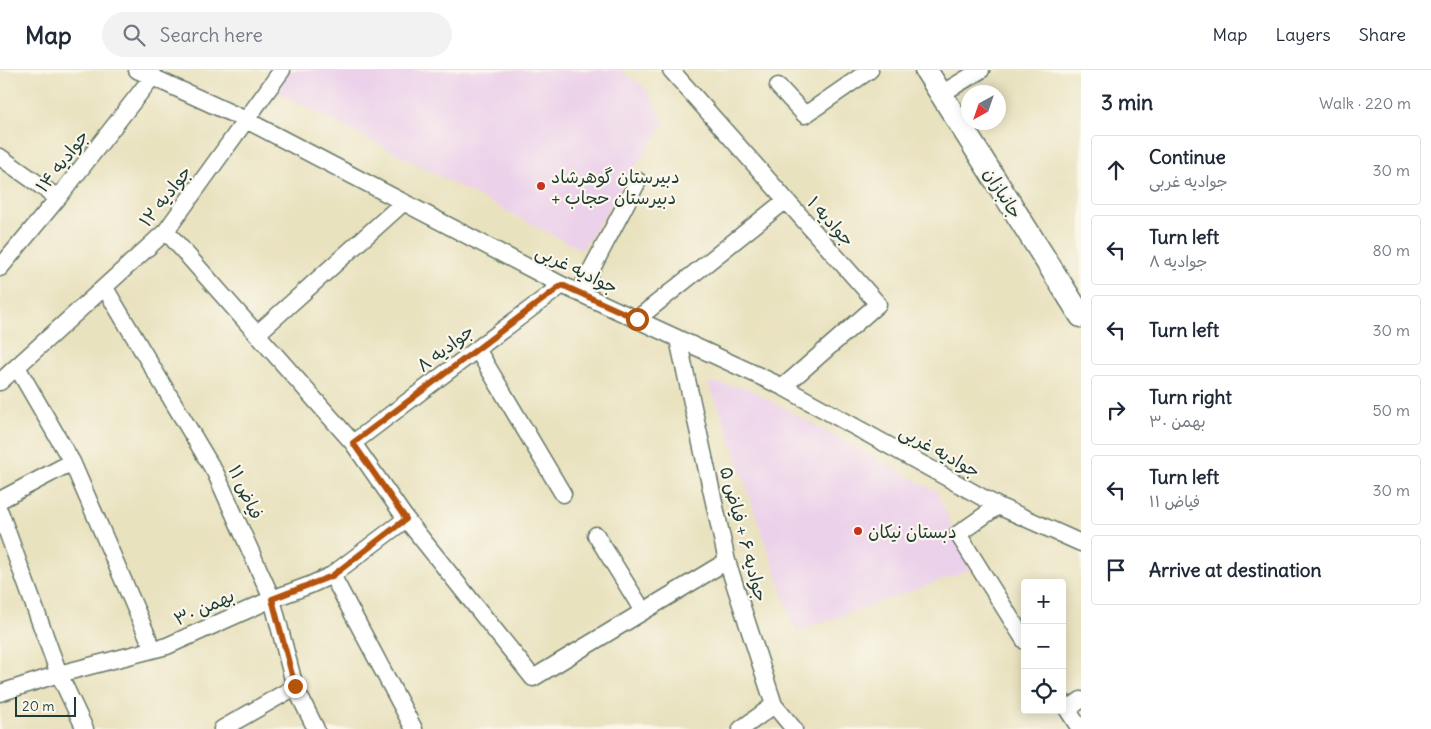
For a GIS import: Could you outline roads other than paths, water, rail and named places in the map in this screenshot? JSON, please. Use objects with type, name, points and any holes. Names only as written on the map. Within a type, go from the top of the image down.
[{"type":"main road","name":"جانبازان","points":[[926,70],[1081,316]]},
{"type":"street","name":"جوادیه غربی","points":[[137,70],[246,120],[562,285],[783,387],[998,506],[1081,543]]},
{"type":"street","name":"جوادیه ۱۲","points":[[0,382],[166,231],[282,70]]},
{"type":"street","name":"جوادیه ۱","points":[[671,70],[878,304],[783,387]]},
{"type":"street","points":[[778,86],[804,115],[870,70]]},
{"type":"street","points":[[941,94],[981,70]]},
{"type":"street","name":"جوادیه ۱۴","points":[[0,268],[58,198],[153,76]]},
{"type":"street","points":[[0,157],[58,198]]},
{"type":"street","points":[[580,293],[638,181]]},
{"type":"street","points":[[637,319],[786,200]]},
{"type":"street","points":[[257,334],[404,202]]},
{"type":"street","points":[[166,231],[353,443],[406,519],[533,678],[727,561]]},
{"type":"street","name":"جوادیه ۸","points":[[353,443],[562,285]]},
{"type":"street","name":"فیاض ۱۱","points":[[104,288],[216,474],[272,599],[295,686],[316,729]]},
{"type":"street","name":"جوادیه ۶ + فیاض ۵","points":[[678,339],[727,561],[774,706],[794,729]]},
{"type":"street","points":[[477,349],[563,494]]},
{"type":"street","points":[[17,366],[72,462],[153,649]]},
{"type":"street","points":[[0,500],[72,462]]},
{"type":"street","points":[[998,506],[958,534],[1021,634]]},
{"type":"street","points":[[0,512],[59,674],[85,729]]},
{"type":"street","name":"بهمن ۳۰","points":[[0,693],[59,674],[167,646],[272,599],[332,576],[406,519]]},
{"type":"street","points":[[596,535],[643,611]]},
{"type":"street","points":[[332,576],[414,729]]},
{"type":"street","points":[[222,729],[295,686]]},
{"type":"street","points":[[1070,703],[1080,729]]},
{"type":"street","points":[[741,729],[774,706]]},
{"type":"place","name":"دبیرستان گوهرشاد + دبیرستان حجاب","points":[[541,186]]},
{"type":"place","name":"دبستان نیکان","points":[[858,531]]}]
